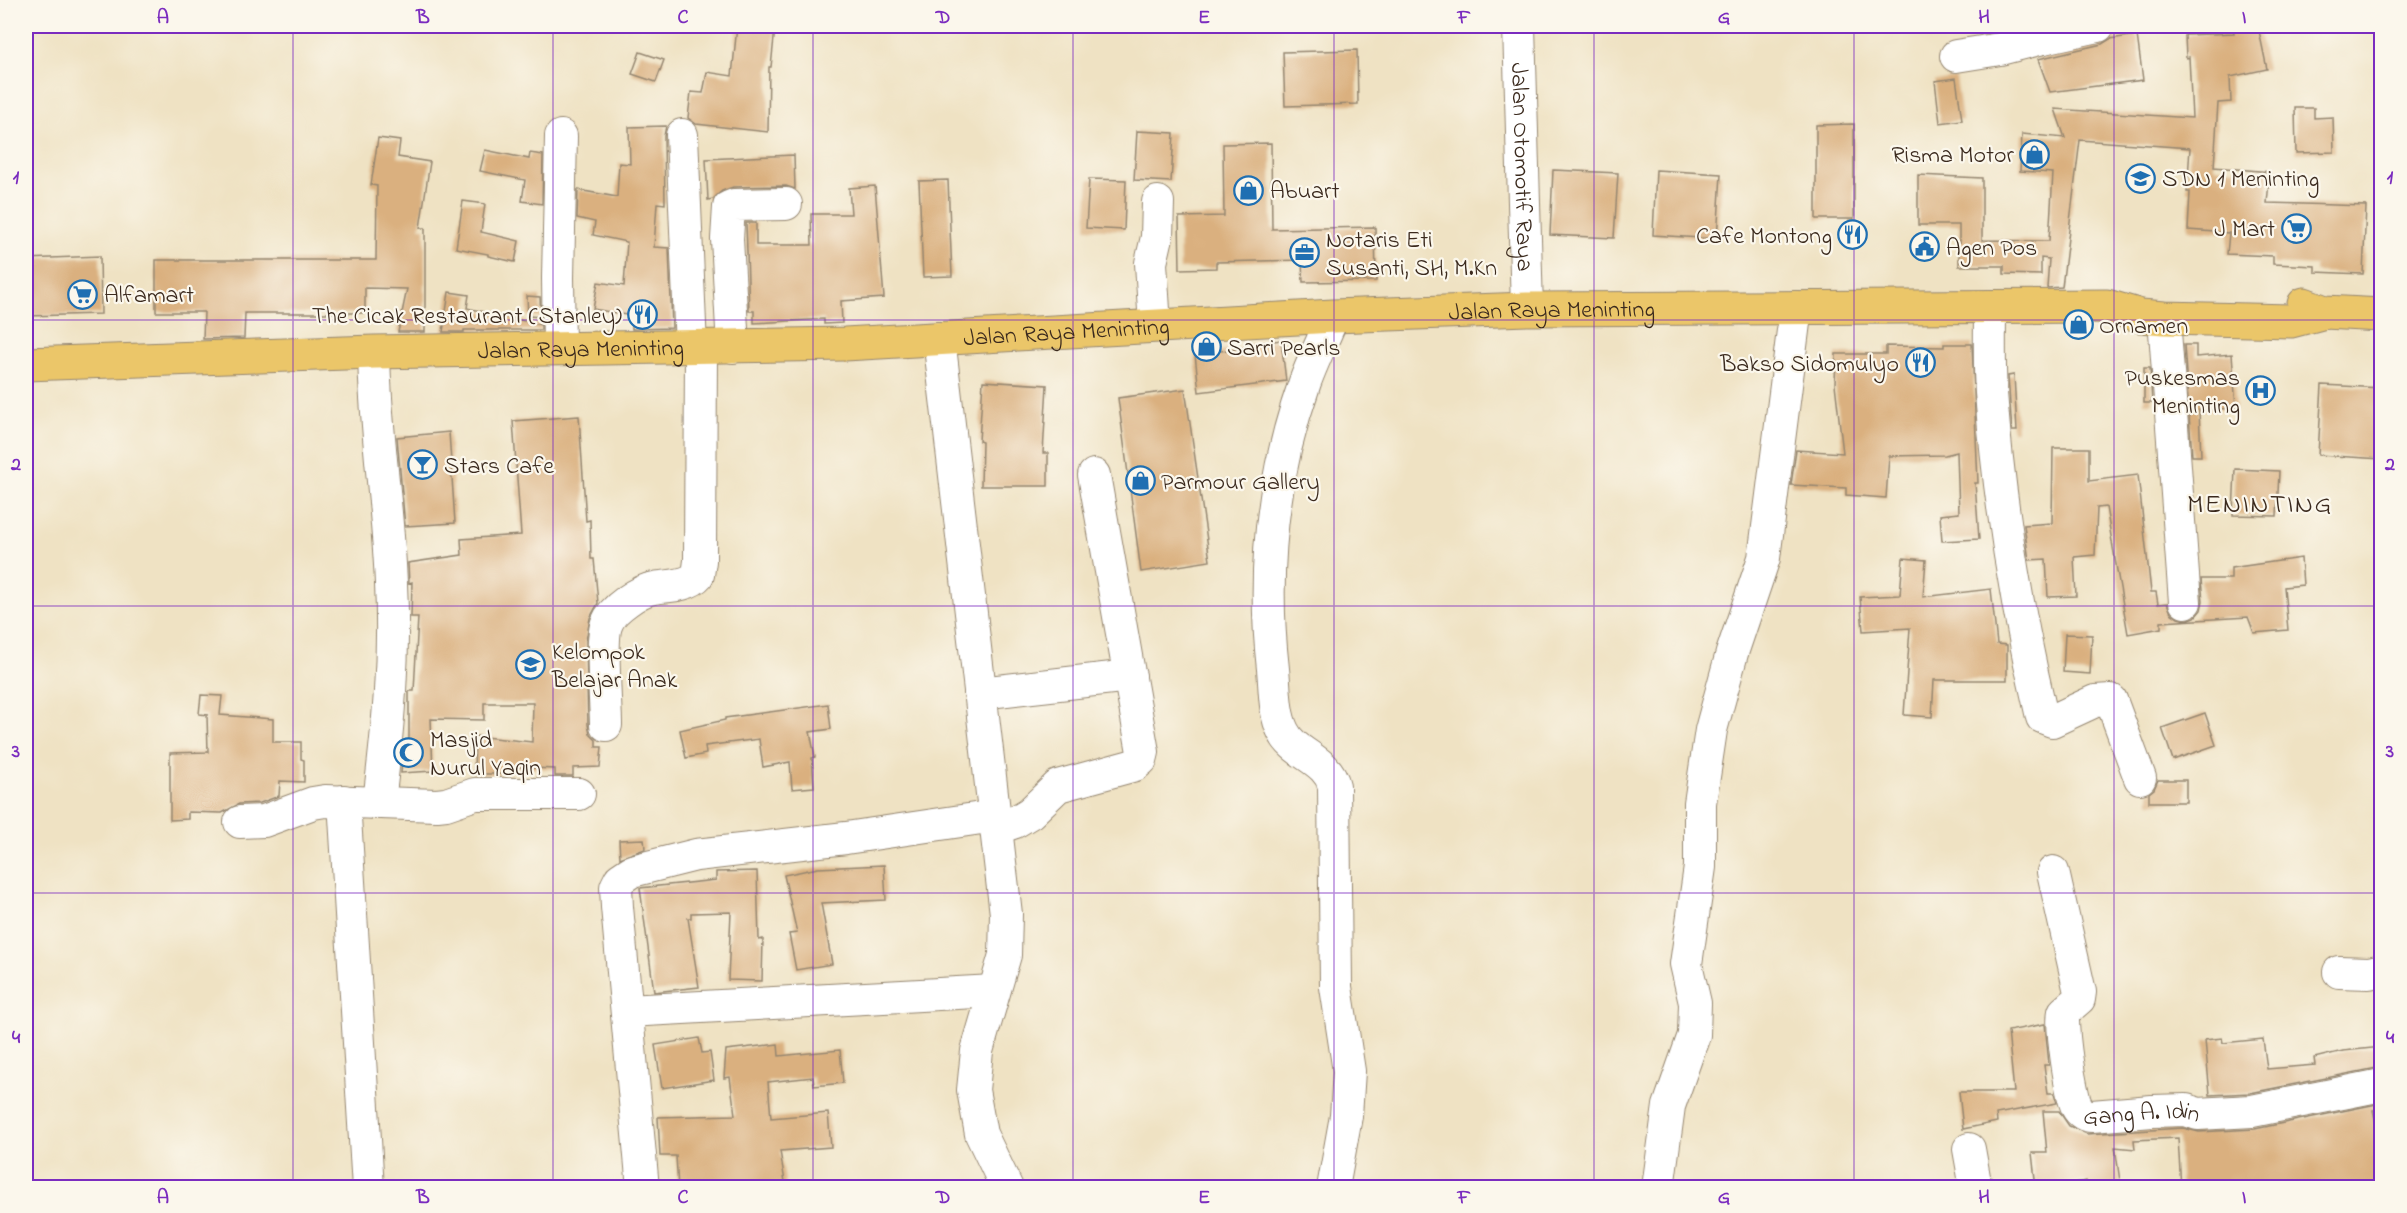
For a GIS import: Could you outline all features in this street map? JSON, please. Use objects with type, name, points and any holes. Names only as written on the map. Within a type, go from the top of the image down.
[{"type":"highway","name":"Jalan Raya Meninting","points":[[2107,306],[2142,295],[2153,295],[2293,300],[2325,312],[2382,315]]},
{"type":"highway","name":"Jalan Raya Meninting","points":[[26,364],[374,352],[708,347],[939,338],[1333,315],[1527,309],[2107,306],[2141,316],[2164,318],[2291,321],[2325,312]]},
{"type":"street","name":"Jalan Otomotif Raya","points":[[1519,26],[1527,309]]},
{"type":"street","points":[[1956,56],[2000,49],[2040,32],[2098,26]]},
{"type":"street","points":[[682,135],[708,347]]},
{"type":"street","points":[[559,349],[561,136]]},
{"type":"street","points":[[1155,326],[1150,263],[1157,237],[1158,202]]},
{"type":"street","points":[[606,725],[604,642],[607,622],[620,607],[636,595],[648,589],[690,581],[698,575],[708,347],[727,239],[729,207],[786,204]]},
{"type":"street","points":[[1990,306],[1991,390],[2000,483],[2023,631],[2042,717],[2052,720],[2095,701],[2111,700],[2140,778]]},
{"type":"street","points":[[1658,1188],[1669,1106],[1694,1035],[1695,1003],[1686,964],[1700,867],[1700,802],[1711,730],[1732,653],[1764,558],[1796,307]]},
{"type":"street","points":[[1333,315],[1305,383],[1287,446],[1273,510],[1267,590],[1270,641],[1282,731],[1292,744],[1326,768],[1334,786],[1336,987],[1349,1071],[1346,1116],[1333,1188]]},
{"type":"street","points":[[2164,318],[2185,602]]},
{"type":"street","points":[[939,338],[1006,914],[1005,956],[977,1051],[973,1090],[981,1134],[1007,1188]]},
{"type":"street","points":[[374,352],[374,405],[388,526],[392,606],[391,707],[380,802]]},
{"type":"street","points":[[643,1188],[616,886],[620,879],[632,871],[696,855],[996,822],[1015,822],[1030,813],[1058,786],[1135,765],[1141,760],[1143,752],[1094,475]]},
{"type":"street","points":[[980,693],[1130,676]]},
{"type":"street","points":[[240,822],[264,821],[313,803],[344,801],[437,805],[475,794],[579,794]]},
{"type":"street","points":[[344,801],[368,1188]]},
{"type":"street","name":"Gang A. Idin","points":[[2053,872],[2080,992],[2079,999],[2064,1012],[2062,1028],[2076,1104],[2084,1115],[2186,1110],[2198,1114],[2252,1111],[2382,1085]]},
{"type":"street","points":[[2339,972],[2369,973],[2382,970]]},
{"type":"street","points":[[627,1011],[994,992]]},
{"type":"street","points":[[1969,1149],[1976,1188]]},
{"type":"building","points":[[737,26],[775,28],[771,67],[769,67],[768,132],[696,124],[688,118],[691,92],[703,93],[707,72],[732,76]]},
{"type":"building","points":[[2258,26],[2267,69],[2230,77],[2231,102],[2218,103],[2214,167],[2270,172],[2267,203],[2366,206],[2363,274],[2315,272],[2315,266],[2273,264],[2273,256],[2227,254],[2229,233],[2188,230],[2190,192],[2187,192],[2190,148],[2080,140],[2062,287],[2047,288],[2049,259],[2041,258],[2041,275],[2004,274],[2004,266],[1959,266],[1959,225],[1918,225],[1918,175],[1982,178],[1982,240],[2049,241],[2053,173],[2020,171],[2022,134],[2065,138],[2055,109],[2192,118],[2189,57],[2186,58],[2185,35],[2234,33],[2233,28]]},
{"type":"building","points":[[2137,35],[2143,80],[2050,92],[2038,59],[2102,44],[2110,39]]},
{"type":"building","points":[[1357,50],[1358,104],[1285,106],[1283,52]]},
{"type":"building","points":[[640,52],[664,60],[656,82],[632,74]]},
{"type":"building","points":[[1956,78],[1962,120],[1940,123],[1935,81]]},
{"type":"building","points":[[2295,108],[2314,108],[2314,118],[2333,117],[2334,152],[2296,153]]},
{"type":"building","points":[[1854,124],[1854,219],[1816,219],[1816,125]]},
{"type":"building","points":[[666,126],[664,136],[665,204],[657,203],[654,247],[669,248],[672,328],[632,329],[632,316],[593,309],[598,282],[624,286],[627,242],[593,235],[595,222],[577,218],[578,190],[617,197],[619,163],[630,164],[629,127]]},
{"type":"building","points":[[1137,131],[1174,133],[1171,182],[1134,180]]},
{"type":"building","points":[[378,138],[400,141],[398,157],[430,162],[420,228],[425,228],[425,332],[398,332],[407,289],[365,288],[365,313],[245,313],[244,338],[203,339],[204,312],[156,312],[156,260],[376,260],[377,186],[371,185]]},
{"type":"building","points":[[1271,143],[1272,229],[1375,227],[1376,281],[1303,282],[1302,260],[1216,262],[1216,268],[1180,269],[1179,217],[1224,216],[1223,144]]},
{"type":"building","points":[[485,150],[529,159],[530,153],[543,155],[542,204],[522,201],[525,180],[480,171]]},
{"type":"building","points":[[794,155],[795,189],[786,186],[733,187],[708,200],[706,159]]},
{"type":"building","points":[[1553,170],[1618,173],[1614,238],[1550,235]]},
{"type":"building","points":[[1656,170],[1721,174],[1717,239],[1653,235]]},
{"type":"building","points":[[1089,179],[1126,180],[1124,230],[1086,228]]},
{"type":"building","points":[[948,180],[952,276],[923,277],[919,181]]},
{"type":"building","points":[[875,186],[884,298],[841,301],[842,323],[824,324],[824,319],[754,323],[754,311],[749,311],[746,223],[756,223],[756,245],[812,245],[811,214],[851,214],[849,188]]},
{"type":"building","points":[[463,201],[485,204],[481,232],[519,241],[515,262],[456,248]]},
{"type":"building","points":[[100,256],[101,314],[26,316],[26,259]]},
{"type":"building","points":[[449,292],[469,295],[467,308],[541,325],[541,330],[443,332]]},
{"type":"building","points":[[527,296],[540,297],[541,317],[528,316]]},
{"type":"building","points":[[1281,340],[1286,381],[1199,392],[1195,354],[1245,348],[1245,345]]},
{"type":"building","points":[[1944,344],[1972,344],[1978,483],[1975,483],[1979,539],[1942,541],[1940,515],[1959,513],[1957,452],[1945,455],[1889,456],[1886,498],[1846,495],[1846,488],[1791,485],[1796,450],[1843,453],[1835,384],[1836,354],[1886,354],[1886,346],[1944,347]]},
{"type":"building","points":[[2184,345],[2196,345],[2196,357],[2232,354],[2236,408],[2199,410],[2201,456],[2192,456]]},
{"type":"building","points":[[2144,368],[2150,368],[2152,403],[2144,403]]},
{"type":"building","points":[[2014,375],[2017,431],[2012,431],[2008,376]]},
{"type":"building","points":[[983,381],[1047,385],[1043,453],[1048,453],[1048,486],[981,486],[982,442],[979,441]]},
{"type":"building","points":[[2322,385],[2382,388],[2382,459],[2318,455]]},
{"type":"building","points":[[1185,389],[1210,561],[1141,572],[1118,398]]},
{"type":"building","points":[[579,416],[586,521],[590,520],[591,559],[594,559],[598,603],[590,618],[586,641],[588,725],[590,734],[596,740],[596,747],[602,747],[600,767],[573,768],[573,776],[555,776],[555,769],[511,767],[511,774],[474,774],[475,736],[532,742],[533,703],[484,703],[484,720],[431,719],[433,771],[401,773],[404,741],[409,740],[409,691],[414,691],[418,617],[411,617],[412,582],[409,583],[408,563],[462,555],[461,539],[521,535],[513,421]]},
{"type":"building","points":[[449,432],[455,523],[405,526],[397,437]]},
{"type":"building","points":[[2053,448],[2089,448],[2089,481],[2138,475],[2151,592],[2156,592],[2158,604],[2167,603],[2171,613],[2178,618],[2186,620],[2195,617],[2201,610],[2203,601],[2201,579],[2231,579],[2231,568],[2301,558],[2303,585],[2284,587],[2288,630],[2254,633],[2248,617],[2161,622],[2161,628],[2128,634],[2106,507],[2097,508],[2095,555],[2074,557],[2076,596],[2048,597],[2046,559],[2029,560],[2024,525],[2052,523]]},
{"type":"building","points":[[2235,469],[2279,471],[2277,516],[2233,515]]},
{"type":"building","points":[[1903,558],[1926,560],[1923,597],[1991,589],[1997,644],[2007,645],[2007,680],[1934,680],[1932,717],[1904,715],[1910,628],[1863,631],[1860,597],[1900,595]]},
{"type":"building","points":[[2065,634],[2092,635],[2090,674],[2063,672]]},
{"type":"building","points":[[201,695],[222,696],[220,715],[273,719],[273,742],[301,742],[304,782],[280,781],[279,796],[260,803],[239,804],[222,813],[188,812],[188,819],[170,820],[170,753],[208,752],[207,715],[209,715],[199,714]]},
{"type":"building","points":[[828,704],[831,729],[810,732],[815,757],[812,758],[814,787],[792,789],[790,762],[763,767],[759,739],[705,746],[706,754],[686,758],[680,730],[725,720],[725,718]]},
{"type":"building","points":[[2205,713],[2216,745],[2173,760],[2162,728]]},
{"type":"building","points":[[2158,780],[2186,780],[2186,802],[2149,802],[2149,793],[2154,789]]},
{"type":"building","points":[[644,839],[645,849],[620,858],[619,840]]},
{"type":"building","points":[[884,865],[886,900],[821,903],[832,964],[796,970],[789,934],[797,933],[784,875],[818,868]]},
{"type":"building","points":[[757,871],[759,940],[763,939],[762,981],[728,980],[731,912],[691,913],[691,918],[688,918],[699,987],[654,992],[640,888],[716,880],[716,872]]},
{"type":"building","points":[[2045,1024],[2049,1065],[2044,1065],[2048,1093],[2054,1093],[2057,1103],[1996,1114],[1997,1122],[1963,1129],[1959,1092],[2014,1092],[2008,1031]]},
{"type":"building","points":[[699,1038],[702,1053],[710,1052],[714,1080],[662,1088],[655,1045]]},
{"type":"building","points":[[2222,1038],[2223,1043],[2263,1039],[2267,1069],[2315,1065],[2314,1058],[2343,1051],[2382,1047],[2382,1067],[2250,1093],[2210,1095],[2205,1040]]},
{"type":"building","points":[[778,1044],[779,1056],[840,1050],[843,1083],[814,1086],[813,1077],[768,1082],[771,1118],[828,1113],[831,1147],[780,1151],[786,1188],[678,1188],[676,1156],[660,1156],[658,1117],[735,1115],[730,1077],[724,1078],[726,1050]]},
{"type":"building","points":[[2382,1103],[2382,1108],[2373,1110],[2382,1151],[2382,1188],[2313,1188],[2313,1184],[2282,1188],[2181,1188],[2178,1138],[2134,1140],[2135,1149],[2115,1147],[2121,1188],[2086,1188],[2086,1181],[2036,1188],[2032,1153],[2047,1153],[2043,1111],[2059,1111],[2069,1126],[2087,1134],[2183,1128],[2199,1132],[2255,1129]]},
{"type":"place","name":"Risma Motor","points":[[2035,154]]},
{"type":"place","name":"SDN 1 Meninting","points":[[2141,178]]},
{"type":"place","name":"Abuart","points":[[1249,190]]},
{"type":"place","name":"J Mart","points":[[2296,228]]},
{"type":"place","name":"Cafe Montong","points":[[1853,235]]},
{"type":"place","name":"Agen Pos","points":[[1925,247]]},
{"type":"place","name":"Notaris Eti Susanti, SH, M.Kn","points":[[1305,253]]},
{"type":"place","name":"Alfamart","points":[[83,294]]},
{"type":"place","name":"The Cicak Restaurant (Stanley)","points":[[643,315]]},
{"type":"place","name":"Ornamen","points":[[2078,325]]},
{"type":"place","name":"Sarri Pearls","points":[[1206,347]]},
{"type":"place","name":"Bakso Sidomulyo","points":[[1920,363]]},
{"type":"place","name":"Puskesmas Meninting","points":[[2261,391]]},
{"type":"place","name":"Stars Cafe","points":[[423,465]]},
{"type":"place","name":"Parmour Gallery","points":[[1140,481]]},
{"type":"place","name":"Kelompok Belajar Anak","points":[[531,665]]},
{"type":"place","name":"Masjid Nurul Yaqin","points":[[409,753]]},
{"type":"district","name":"MENINTING","points":[[2260,503]]}]
